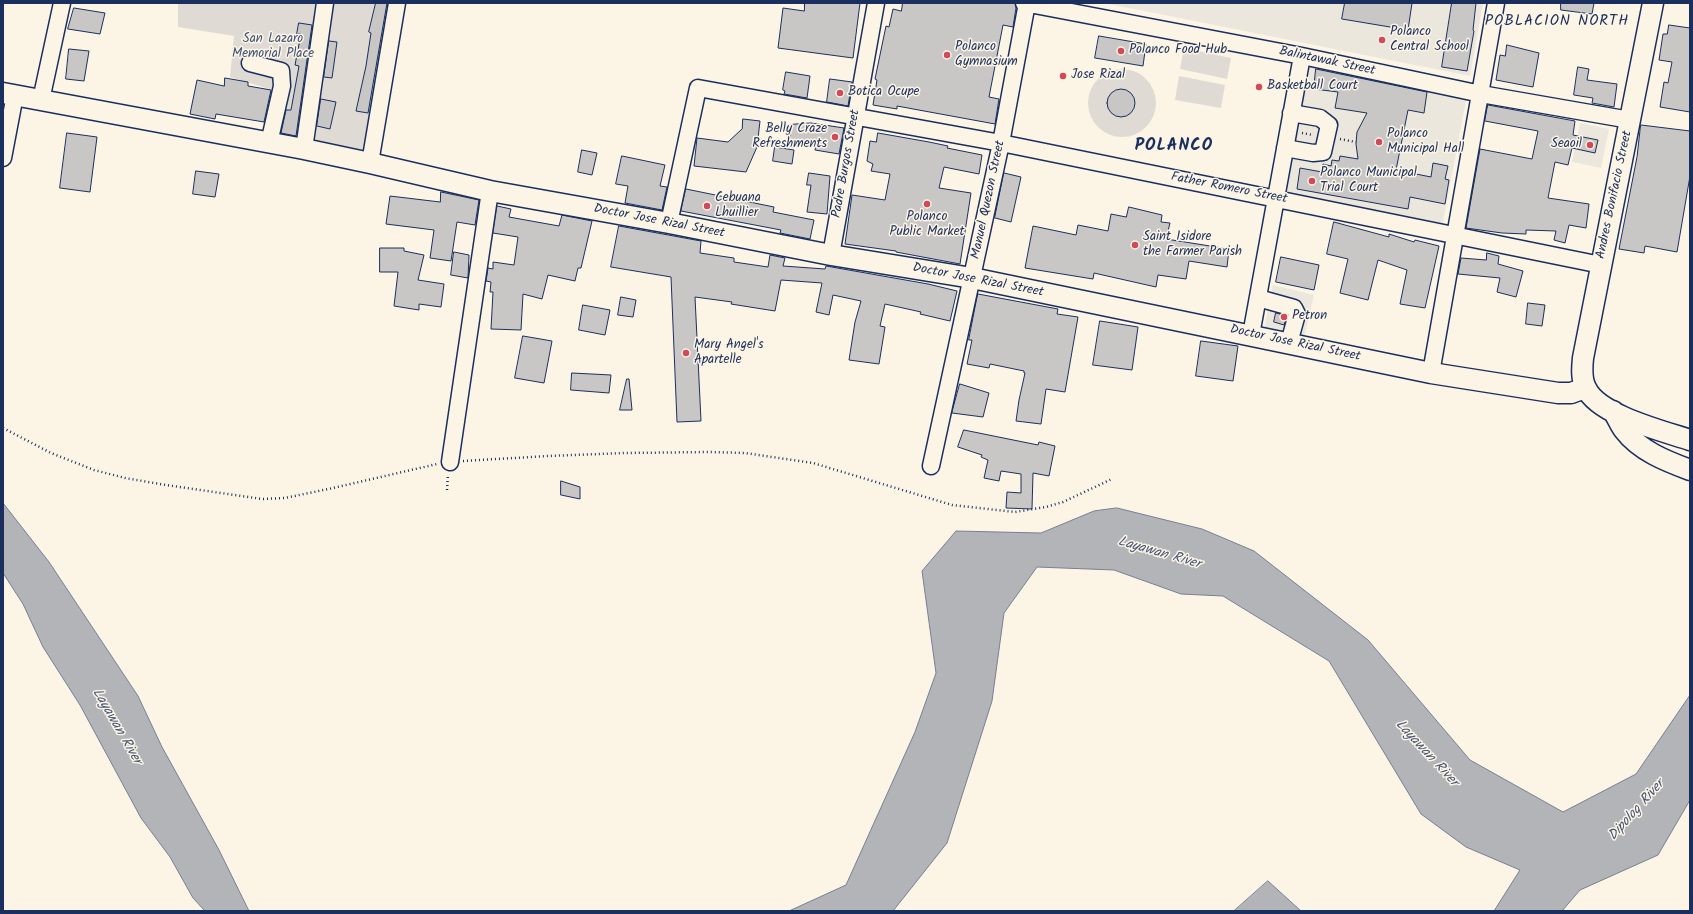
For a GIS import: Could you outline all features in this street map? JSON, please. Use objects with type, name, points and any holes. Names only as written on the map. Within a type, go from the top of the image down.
[{"type":"main road","name":"Andres Bonifacio Street","points":[[1585,388],[1582,375],[1583,358],[1653,3]]},
{"type":"main road","name":"Doctor Jose Rizal Street","points":[[9,94],[304,149],[490,191],[669,223],[831,255],[972,278],[1431,373],[1558,394],[1571,393],[1585,388]]},
{"type":"main road","points":[[1585,388],[1595,400],[1613,411],[1634,421],[1690,440]]},
{"type":"main road","points":[[1613,411],[1623,430],[1641,447],[1672,463],[1690,470]]},
{"type":"street","points":[[41,100],[62,3]]},
{"type":"street","points":[[304,149],[325,3]]},
{"type":"street","points":[[370,163],[397,3]]},
{"type":"street","name":"Padre Burgos Street","points":[[831,255],[876,3]]},
{"type":"street","name":"Balintawak Street","points":[[1026,3],[1302,56],[1481,94],[1630,120]]},
{"type":"street","name":"Manuel Quezon Street","points":[[930,466],[1001,143],[1026,3]]},
{"type":"street","points":[[1431,373],[1496,3]]},
{"type":"street","points":[[1251,335],[1302,56]]},
{"type":"street","points":[[250,63],[281,71],[282,86],[269,143]]},
{"type":"street","name":"Father Romero Street","points":[[669,223],[698,88],[1001,143],[1601,265]]},
{"type":"street","points":[[3,158],[9,94]]},
{"type":"street","points":[[1285,148],[1313,153],[1323,152],[1329,125],[1320,118],[1291,114]]},
{"type":"street","points":[[450,462],[490,191]]},
{"type":"street","points":[[1258,298],[1294,308],[1296,310],[1297,314],[1289,343]]},
{"type":"path","points":[[3,428],[51,453],[94,470],[166,486],[262,499],[285,498],[431,464],[548,456],[710,452],[745,453],[813,463],[952,505],[1015,512],[1046,507],[1063,502],[1112,478]]},
{"type":"shaded area","name":"Polanco Central School","points":[[1104,3],[1483,3],[1470,76]]},
{"type":"shaded area","points":[[1307,62],[1467,95],[1442,227],[1283,194]]},
{"type":"shaded area","points":[[1580,123],[1609,129],[1601,168],[1572,162]]},
{"type":"shaded area","points":[[1273,285],[1314,295],[1304,338],[1264,330]]},
{"type":"green space","name":"San Lazaro Memorial Place","points":[[178,3],[320,3],[300,140],[265,133],[273,90],[230,77],[234,36],[178,27]]},
{"type":"green space","points":[[323,3],[389,3],[365,150],[302,140]]},
{"type":"green space","points":[[1184,48],[1231,58],[1227,79],[1180,69]]},
{"type":"green space","points":[[1115,69],[1129,69],[1141,74],[1151,84],[1156,96],[1156,110],[1151,122],[1141,132],[1129,137],[1115,137],[1103,132],[1093,122],[1088,110],[1088,96],[1093,84],[1103,74]]},
{"type":"green space","points":[[1179,76],[1225,85],[1221,108],[1175,100]]},
{"type":"water","name":"Layawan River","points":[[3,503],[49,562],[138,696],[162,747],[219,850],[249,911],[205,911],[193,898],[170,857],[141,818],[80,705],[43,647],[23,604],[3,573]]},
{"type":"water","points":[[1117,508],[1202,529],[1254,551],[1368,640],[1470,760],[1563,812],[1636,774],[1690,695],[1690,800],[1658,855],[1580,890],[1562,911],[1494,911],[1520,870],[1466,847],[1421,814],[1329,661],[1223,596],[1181,594],[1114,570],[1037,567],[1004,613],[992,701],[947,843],[893,911],[789,911],[846,885],[915,732],[936,673],[922,571],[956,531],[1041,533],[1094,511]]},
{"type":"water","points":[[1268,881],[1301,911],[1234,911]]},
{"type":"building","points":[[376,3],[387,3],[368,113],[356,111],[366,66],[371,33],[369,32]]},
{"type":"building","points":[[805,3],[860,3],[853,58],[778,48],[783,8],[804,11]]},
{"type":"building","points":[[903,3],[1015,3],[1016,8],[1013,27],[1003,25],[989,97],[999,99],[995,124],[897,106],[897,109],[873,105],[877,80],[875,79],[886,26],[889,27],[893,9],[901,11]]},
{"type":"building","points":[[1345,3],[1412,3],[1408,30],[1342,19]]},
{"type":"building","points":[[1452,3],[1476,3],[1474,31],[1467,71],[1442,67]]},
{"type":"building","points":[[1561,3],[1594,3],[1592,14],[1561,10]]},
{"type":"building","points":[[74,8],[105,13],[100,34],[68,29]]},
{"type":"building","points":[[299,23],[312,25],[296,136],[281,133],[286,110],[291,110],[299,66],[295,65],[301,34],[297,34]]},
{"type":"building","points":[[1669,25],[1690,28],[1690,112],[1660,107],[1664,82],[1668,83],[1672,62],[1659,60],[1663,34],[1667,34]]},
{"type":"building","name":"Polanco Food Hub","points":[[1099,36],[1146,44],[1143,66],[1095,58]]},
{"type":"building","points":[[329,41],[337,42],[332,78],[324,77]]},
{"type":"building","points":[[1507,45],[1539,53],[1533,87],[1496,80],[1500,55],[1505,56]]},
{"type":"building","points":[[69,49],[89,51],[84,81],[66,79]]},
{"type":"building","points":[[1578,67],[1589,69],[1587,80],[1617,84],[1614,107],[1592,103],[1593,98],[1574,95]]},
{"type":"building","points":[[1316,69],[1427,92],[1424,113],[1408,110],[1396,170],[1431,177],[1433,163],[1448,166],[1445,179],[1449,180],[1445,204],[1410,197],[1408,209],[1297,189],[1300,168],[1322,172],[1323,164],[1331,166],[1332,160],[1339,161],[1340,156],[1358,159],[1356,144],[1357,132],[1367,113],[1335,108],[1338,92],[1314,89]]},
{"type":"building","points":[[786,72],[810,76],[807,98],[784,94],[785,91],[783,90]]},
{"type":"building","points":[[225,78],[248,82],[248,86],[271,90],[264,122],[216,114],[215,119],[190,114],[197,80],[224,86]]},
{"type":"building","name":"Botica Ocupe","points":[[830,79],[852,82],[848,106],[827,102]]},
{"type":"building","points":[[1121,89],[1131,93],[1135,103],[1131,113],[1121,117],[1111,113],[1107,103],[1111,93]]},
{"type":"building","points":[[321,99],[336,102],[330,129],[317,126]]},
{"type":"building","points":[[1488,105],[1575,121],[1573,135],[1598,140],[1595,153],[1572,148],[1568,165],[1555,162],[1548,198],[1589,204],[1586,228],[1569,225],[1565,243],[1554,240],[1556,231],[1526,230],[1526,234],[1502,233],[1466,228],[1480,149],[1532,159],[1538,131],[1485,121]]},
{"type":"building","points":[[743,119],[760,121],[757,147],[746,172],[694,166],[697,138],[728,142],[742,129]]},
{"type":"building","points":[[811,123],[844,128],[839,154],[815,150],[816,145],[791,147],[789,125]]},
{"type":"building","points":[[1641,125],[1690,131],[1690,176],[1677,252],[1645,246],[1644,253],[1619,249],[1637,157]]},
{"type":"building","points":[[67,133],[97,137],[90,192],[60,188]]},
{"type":"building","points":[[878,133],[948,146],[947,148],[982,155],[979,174],[944,167],[939,188],[971,193],[960,264],[896,251],[845,244],[852,195],[885,200],[890,174],[871,171],[873,164],[867,161],[870,141],[876,142]]},
{"type":"building","points":[[775,147],[794,150],[792,164],[773,161]]},
{"type":"building","points":[[582,150],[597,153],[592,175],[578,172]]},
{"type":"building","points":[[622,156],[665,165],[660,186],[667,187],[662,210],[625,203],[628,186],[616,184]]},
{"type":"building","points":[[196,171],[219,174],[215,197],[193,194]]},
{"type":"building","points":[[809,173],[830,176],[827,214],[807,212],[811,185],[807,185]]},
{"type":"building","points":[[1004,173],[1021,177],[1011,222],[995,218]]},
{"type":"building","points":[[686,189],[774,207],[773,212],[814,220],[810,239],[780,233],[781,230],[681,211]]},
{"type":"building","points":[[441,192],[479,200],[475,225],[457,222],[451,261],[430,258],[434,230],[386,224],[390,196],[440,202]]},
{"type":"building","points":[[497,206],[511,209],[509,217],[559,226],[562,215],[592,221],[581,268],[578,268],[575,281],[548,275],[542,299],[523,294],[521,330],[491,329],[493,292],[490,292],[491,282],[486,281],[488,268],[493,269],[493,262],[514,265],[518,237],[493,233]]},
{"type":"building","points":[[1129,207],[1162,215],[1161,222],[1170,223],[1166,239],[1229,249],[1227,267],[1189,261],[1186,279],[1158,275],[1156,287],[1094,273],[1093,279],[1025,268],[1033,226],[1076,235],[1078,225],[1108,231],[1111,214],[1126,217]]},
{"type":"building","points":[[1334,222],[1389,237],[1389,234],[1414,242],[1415,240],[1439,246],[1425,308],[1400,304],[1407,270],[1378,260],[1368,300],[1340,293],[1348,259],[1327,254]]},
{"type":"building","points":[[619,226],[701,241],[700,253],[734,258],[734,262],[768,267],[770,255],[785,258],[783,266],[825,269],[826,266],[928,284],[957,291],[950,321],[920,314],[921,312],[885,304],[880,326],[885,327],[879,364],[849,360],[855,322],[861,301],[833,295],[829,315],[816,312],[822,283],[781,280],[775,311],[731,304],[732,302],[695,297],[701,421],[677,422],[671,277],[611,267]]},
{"type":"building","points":[[380,248],[404,248],[404,251],[424,255],[418,280],[444,284],[441,307],[419,304],[419,310],[394,306],[398,272],[380,272]]},
{"type":"building","points":[[454,252],[469,255],[468,278],[451,275]]},
{"type":"building","points":[[1487,253],[1499,256],[1498,264],[1523,271],[1516,297],[1497,292],[1500,278],[1458,274],[1461,258],[1486,260]]},
{"type":"building","points":[[1281,257],[1319,265],[1314,290],[1276,282]]},
{"type":"building","points":[[978,294],[1058,309],[1057,314],[1078,317],[1065,392],[1046,389],[1041,424],[1016,421],[1025,373],[1024,371],[990,364],[989,368],[967,364],[972,340],[969,340]]},
{"type":"building","points":[[621,297],[636,300],[633,317],[618,315]]},
{"type":"building","points":[[1528,303],[1545,305],[1542,326],[1526,324]]},
{"type":"building","points":[[583,305],[610,310],[605,335],[579,330]]},
{"type":"building","points":[[1276,313],[1287,316],[1284,325],[1274,322]]},
{"type":"building","points":[[1100,321],[1138,327],[1132,370],[1093,365]]},
{"type":"building","points":[[523,336],[552,341],[544,383],[515,378]]},
{"type":"building","points":[[1201,341],[1238,346],[1233,381],[1196,376]]},
{"type":"building","points":[[572,373],[611,375],[609,393],[571,390]]},
{"type":"building","points":[[627,379],[629,379],[632,410],[620,410]]},
{"type":"building","points":[[960,384],[989,393],[983,417],[952,413]]},
{"type":"building","points":[[964,430],[1038,445],[1039,442],[1055,446],[1049,476],[1033,473],[1032,509],[1006,508],[1007,492],[1021,493],[1021,474],[1001,471],[999,481],[984,478],[988,460],[981,457],[982,455],[958,447]]},
{"type":"building","points":[[561,481],[580,487],[580,499],[561,495]]},
{"type":"place","name":"Polanco Central School","points":[[1382,40]]},
{"type":"place","name":"Polanco Food Hub","points":[[1121,51]]},
{"type":"place","name":"Polanco Gymnasium","points":[[947,55]]},
{"type":"place","name":"Jose Rizal","points":[[1063,76]]},
{"type":"place","name":"Basketball Court","points":[[1259,87]]},
{"type":"place","name":"Botica Ocupe","points":[[840,93]]},
{"type":"place","name":"Belly Craze Refreshments","points":[[835,137]]},
{"type":"place","name":"Polanco Municipal Hall","points":[[1379,142]]},
{"type":"place","name":"Seaoil","points":[[1590,145]]},
{"type":"place","name":"Polanco Municipal Trial Court","points":[[1312,181]]},
{"type":"place","name":"Polanco Public Market","points":[[927,204]]},
{"type":"place","name":"Cebuana Lhuillier","points":[[707,206]]},
{"type":"place","name":"Saint Isidore the Farmer Parish","points":[[1135,245]]},
{"type":"place","name":"Petron","points":[[1284,317]]},
{"type":"place","name":"Mary Angel's Apartelle","points":[[686,353]]},
{"type":"district","name":"POBLACION NORTH","points":[[1557,22]]},
{"type":"district","name":"POLANCO","points":[[1174,147]]},
{"type":"water label","name":"Dipolog River","points":[[1637,811]]}]
